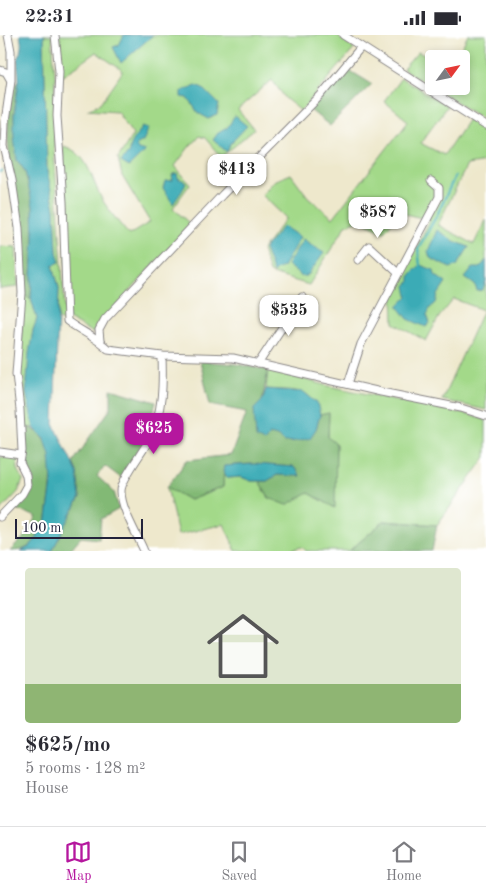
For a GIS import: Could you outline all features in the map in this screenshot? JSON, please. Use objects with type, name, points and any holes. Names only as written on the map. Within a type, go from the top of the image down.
[{"type":"street","points":[[0,517],[22,494],[27,485],[26,475],[20,463],[20,410],[16,374],[22,293],[21,255],[12,180],[4,146],[5,122],[11,80],[11,51],[8,35]]},
{"type":"street","points":[[55,35],[58,71],[57,116],[63,202],[66,321],[80,331],[100,341],[108,349],[162,355],[233,358],[381,392],[461,408],[486,416]]},
{"type":"street","points":[[343,35],[486,126]]},
{"type":"street","points":[[100,341],[99,330],[105,319],[321,95],[361,47]]},
{"type":"street","points":[[0,70],[6,72],[11,80]]},
{"type":"street","points":[[348,384],[361,344],[438,197],[439,189],[431,181]]},
{"type":"street","points":[[358,259],[369,246],[398,273]]},
{"type":"street","points":[[258,364],[302,297]]},
{"type":"street","points":[[144,551],[122,500],[121,488],[146,446],[155,425],[163,394],[162,355]]},
{"type":"street","points":[[0,452],[21,455]]},
{"type":"green space","points":[[44,35],[52,35],[55,76],[54,150],[66,324],[58,319],[59,288],[53,265],[59,262],[55,209],[47,171]]},
{"type":"green space","points":[[59,35],[336,35],[354,49],[301,111],[286,99],[272,80],[238,110],[254,130],[221,157],[205,138],[199,136],[175,166],[190,184],[173,208],[190,224],[93,333],[68,319],[63,146],[79,155],[85,162],[100,196],[129,235],[150,222],[122,176],[118,158],[133,134],[117,111],[87,109],[101,103],[123,71],[96,52],[62,76]]},
{"type":"green space","points":[[468,35],[486,35],[486,120],[445,95],[470,95],[470,50],[460,50]]},
{"type":"green space","points":[[418,52],[425,56],[425,83],[403,69]]},
{"type":"green space","points":[[347,69],[372,84],[330,126],[310,110]]},
{"type":"green space","points":[[401,78],[425,93],[425,95],[429,95],[447,106],[420,143],[444,155],[468,119],[486,132],[486,162],[467,165],[438,225],[474,244],[486,219],[486,410],[442,400],[483,310],[454,299],[439,317],[426,341],[394,323],[393,292],[430,220],[401,213],[383,232],[361,219],[346,225],[309,285],[269,273],[262,250],[286,218],[262,195],[274,181],[291,174],[308,197],[333,218],[408,121],[384,101]]},
{"type":"green space","points":[[19,80],[14,115],[17,160],[25,171],[33,206],[34,237],[31,298],[24,296],[8,142],[8,121],[13,87]]},
{"type":"green space","points":[[0,246],[16,247],[18,287],[0,289]]},
{"type":"green space","points":[[24,296],[31,298],[37,319],[33,330],[26,393],[34,428],[24,427],[19,377]]},
{"type":"green space","points":[[200,361],[235,364],[268,370],[262,401],[264,441],[269,433],[277,436],[316,429],[320,415],[329,413],[328,437],[336,444],[335,508],[309,493],[287,505],[269,498],[259,481],[267,481],[277,475],[300,476],[294,467],[250,464],[224,466],[223,487],[190,500],[167,487],[187,460],[231,455],[247,412],[210,405]]},
{"type":"green space","points":[[268,370],[329,386],[486,420],[486,457],[437,525],[384,521],[349,551],[306,551],[302,547],[286,551],[236,551],[224,524],[178,535],[167,487],[190,500],[223,487],[223,472],[229,478],[241,477],[251,481],[259,481],[269,498],[309,493],[334,507],[336,444],[328,438],[329,413],[320,415],[312,399],[299,392],[266,389]]},
{"type":"green space","points":[[111,389],[156,402],[147,436],[121,478],[105,466],[97,476],[114,492],[119,509],[101,519],[99,539],[81,537],[69,551],[52,551],[80,498],[77,472],[73,462],[111,408]]},
{"type":"green space","points":[[24,427],[37,432],[45,441],[50,453],[52,468],[50,499],[46,525],[37,532],[38,537],[26,548],[10,551],[24,537],[37,517],[16,509],[30,487]]},
{"type":"green space","points":[[0,457],[17,458],[18,469],[23,480],[18,492],[0,511]]},
{"type":"green space","points":[[384,521],[437,525],[432,551],[349,551]]},
{"type":"water","points":[[20,35],[44,35],[47,171],[55,209],[57,252],[60,262],[53,265],[59,288],[54,424],[77,472],[80,498],[52,551],[21,551],[29,547],[38,537],[37,532],[46,525],[52,483],[50,455],[45,439],[34,428],[26,393],[29,353],[37,319],[31,298],[34,237],[33,206],[25,171],[17,160],[14,137],[14,115],[19,80],[17,59],[22,48]]},
{"type":"water","points":[[124,35],[153,35],[121,63],[113,47],[119,45]]},
{"type":"water","points":[[196,85],[203,88],[219,104],[217,115],[209,119],[198,113],[188,98],[182,97],[182,91]]},
{"type":"water","points":[[235,116],[247,126],[230,144],[227,152],[213,140],[218,133],[227,128]]},
{"type":"water","points":[[143,126],[149,128],[143,141],[136,145],[138,149],[145,151],[129,167],[121,162],[129,152],[132,141]]},
{"type":"water","points":[[177,173],[178,178],[186,182],[173,204],[163,188],[165,181],[173,180],[172,175]]},
{"type":"water","points":[[283,226],[300,237],[283,267],[273,273],[264,249]]},
{"type":"water","points":[[437,230],[454,241],[469,247],[457,266],[450,268],[430,258],[428,251]]},
{"type":"water","points":[[303,239],[324,253],[308,275],[302,277],[287,265]]},
{"type":"water","points":[[486,260],[486,281],[483,290],[477,291],[475,285],[465,278],[473,268],[480,268]]},
{"type":"water","points":[[420,265],[434,270],[435,275],[446,283],[438,295],[436,303],[430,308],[427,315],[430,323],[426,327],[408,319],[398,306],[408,296],[406,286],[410,281],[411,274]]},
{"type":"water","points":[[266,389],[304,392],[317,403],[320,415],[316,429],[310,438],[285,442],[277,436],[270,434],[264,442],[256,438],[254,409],[262,401]]},
{"type":"water","points":[[254,464],[294,467],[300,476],[277,475],[267,481],[251,481],[241,477],[228,478],[223,472],[224,466]]},
{"type":"waterway","points":[[420,265],[418,249],[438,213],[455,176]]}]
